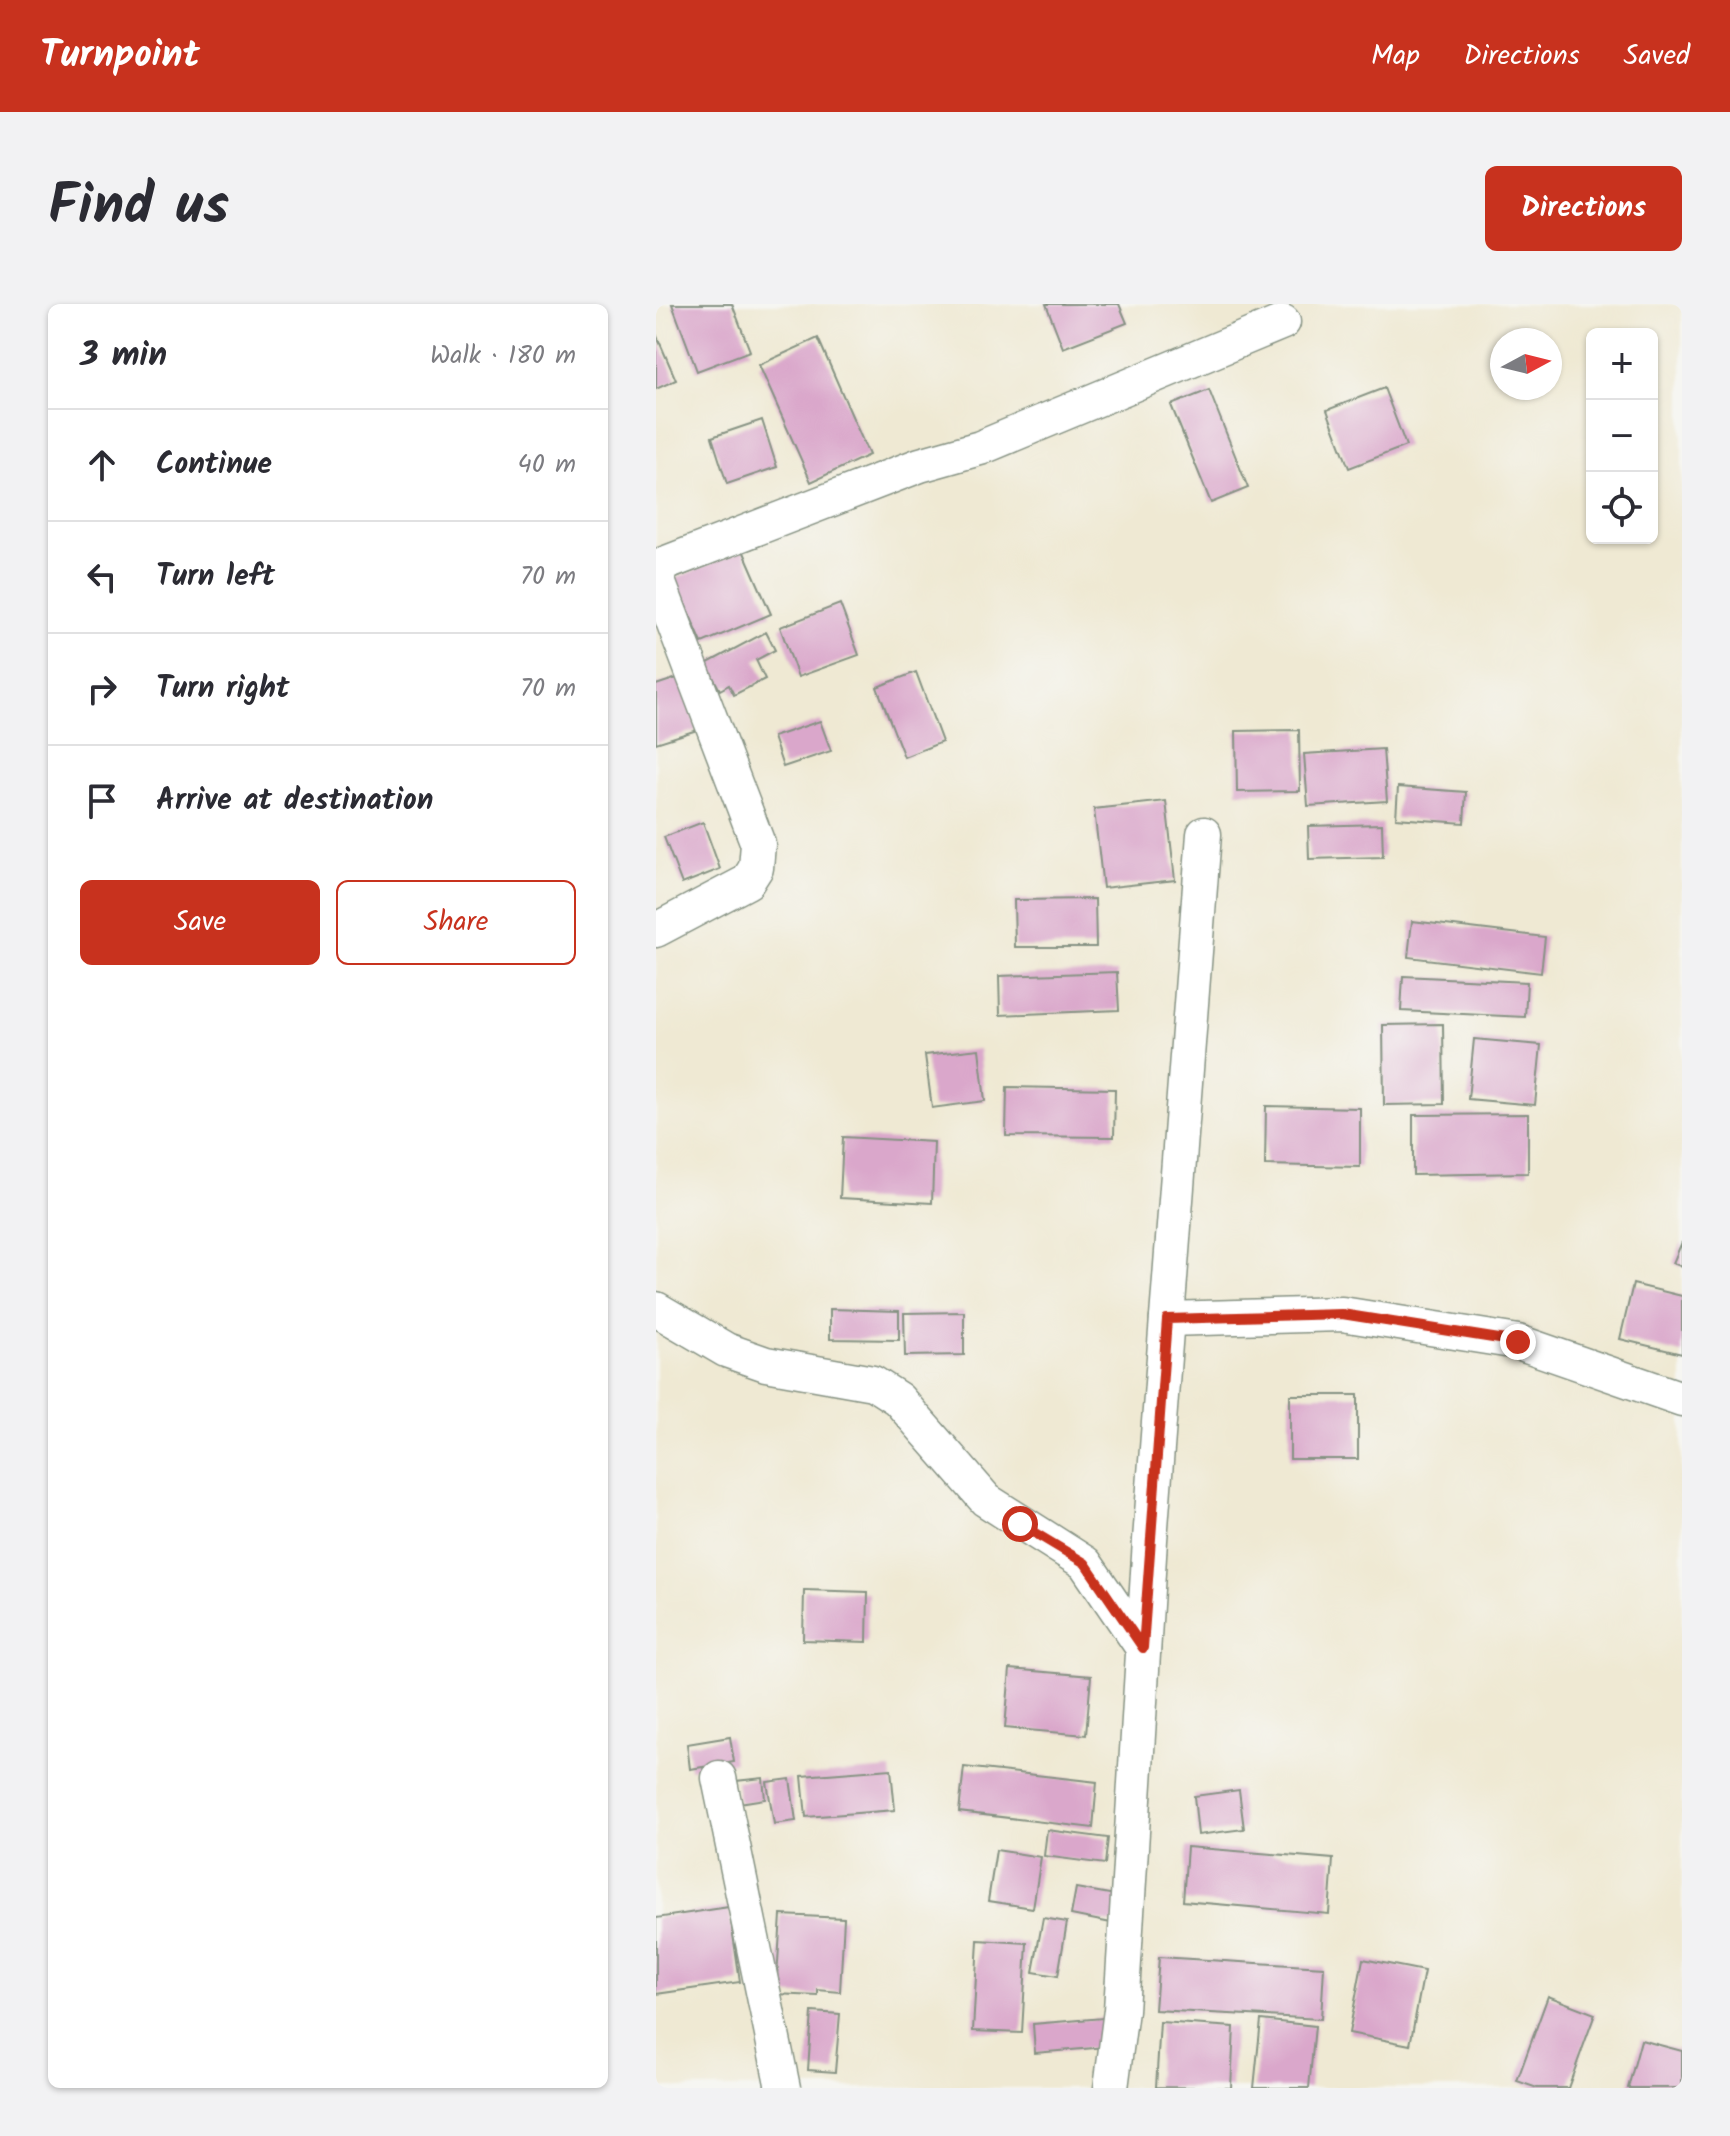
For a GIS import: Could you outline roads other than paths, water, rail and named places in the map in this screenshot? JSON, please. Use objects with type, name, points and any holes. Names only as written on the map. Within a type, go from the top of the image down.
[{"type":"street","points":[[656,567],[920,465],[980,448],[1283,322]]},
{"type":"street","points":[[656,576],[758,844],[756,868],[747,882],[656,930]]},
{"type":"street","points":[[1111,2088],[1121,2010],[1143,1648],[1204,834]]},
{"type":"street","points":[[656,1309],[726,1350],[766,1364],[873,1383],[898,1399],[986,1500],[1085,1563],[1143,1648]]},
{"type":"street","points":[[1167,1319],[1342,1314],[1518,1342],[1682,1399]]},
{"type":"street","points":[[719,1778],[783,2088]]}]
